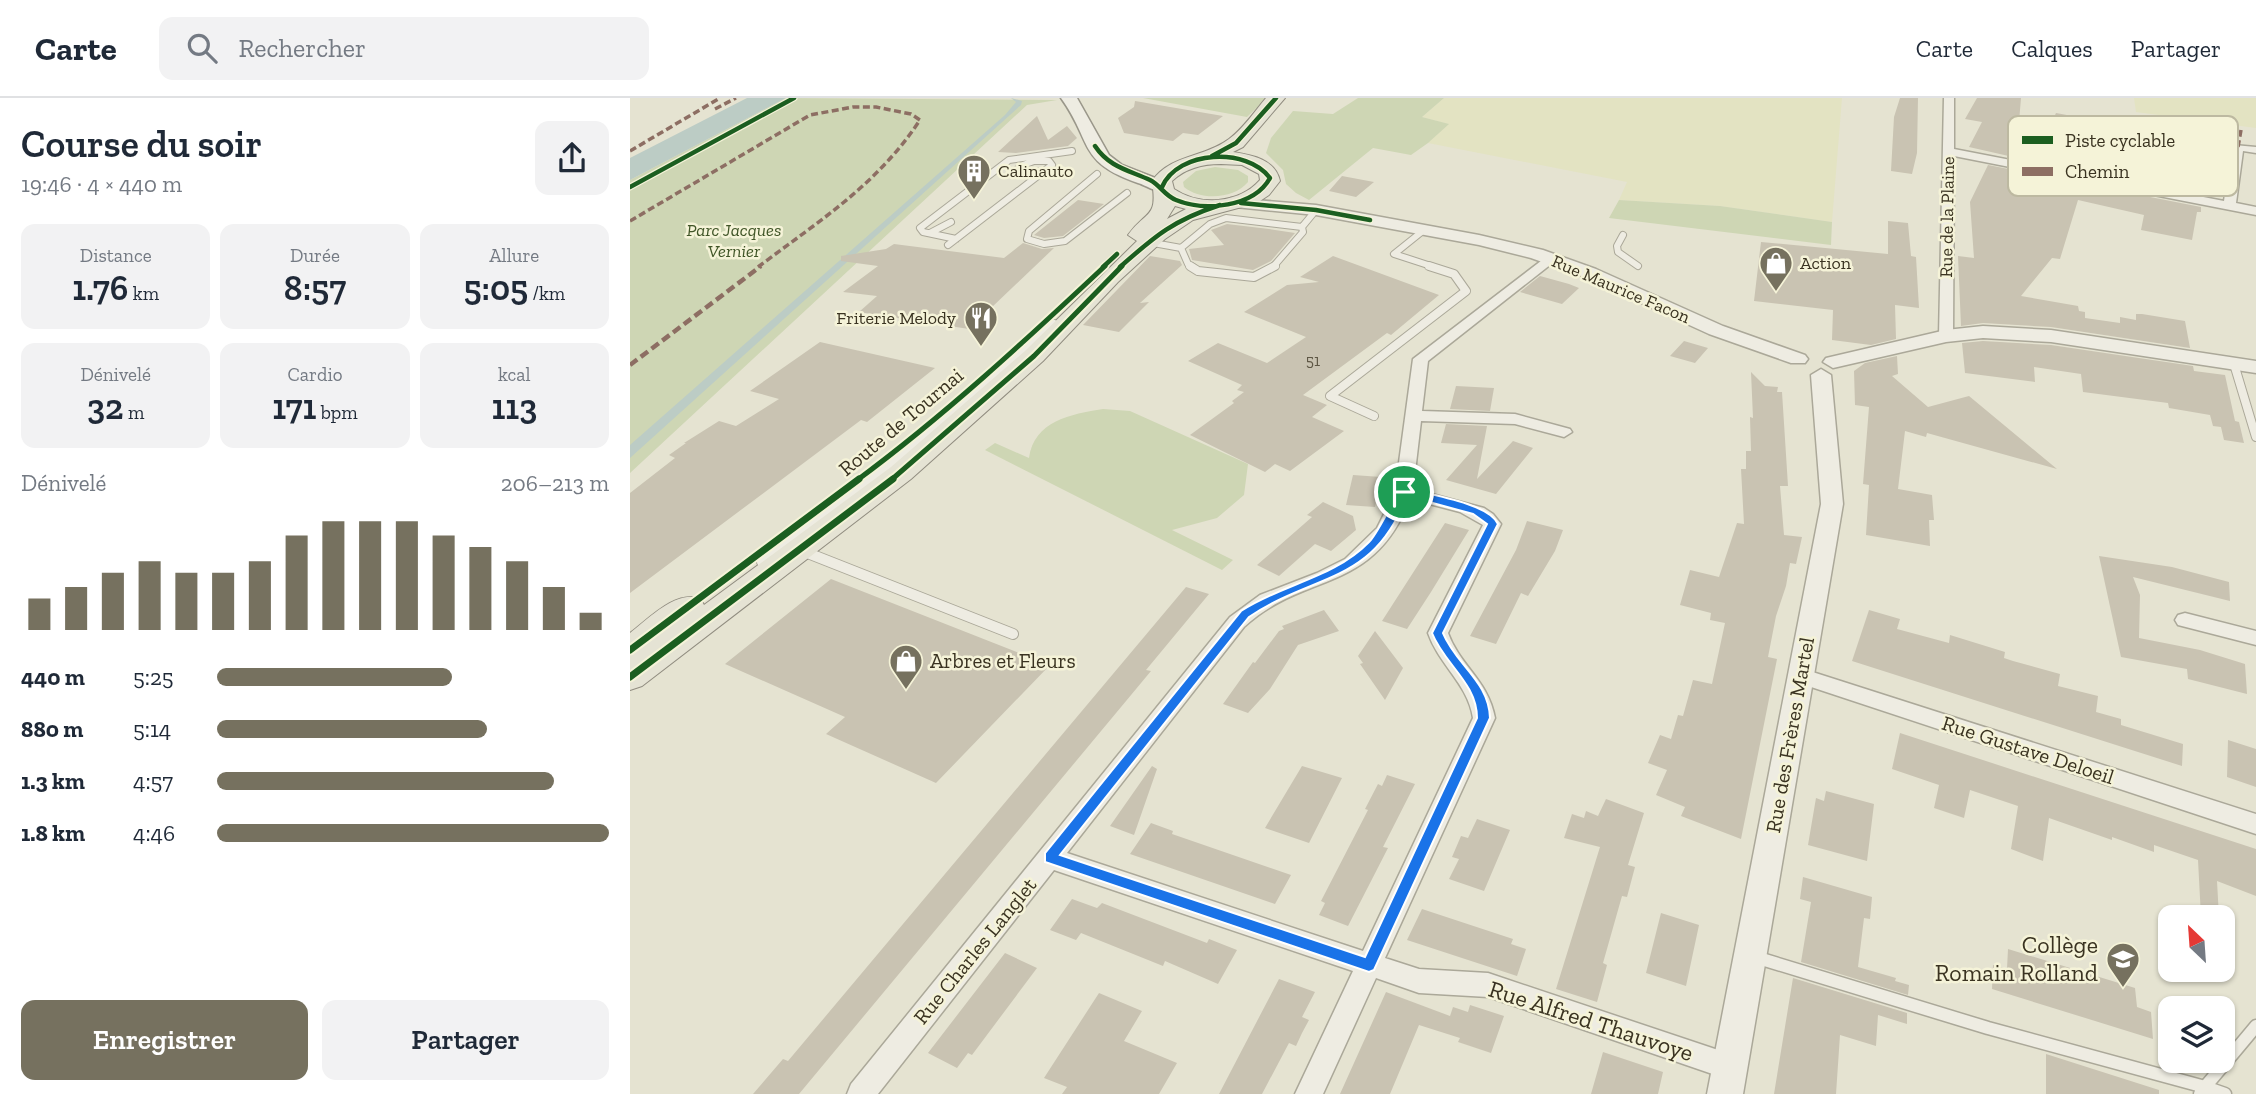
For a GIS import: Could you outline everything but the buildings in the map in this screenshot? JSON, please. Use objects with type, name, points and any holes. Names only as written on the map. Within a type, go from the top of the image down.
[{"type":"main road","points":[[1069,98],[1081,113],[1099,153],[1113,167],[1191,204],[1225,204]]},
{"type":"main road","points":[[1199,161],[1232,146],[1276,98]]},
{"type":"main road","points":[[1257,164],[1254,151],[1259,139],[1294,98]]},
{"type":"main road","points":[[1099,153],[1118,164],[1135,168],[1234,158],[1257,164],[1268,172],[1270,181]]},
{"type":"main road","name":"Route de Tournai","points":[[630,650],[902,447],[1042,325],[1151,224],[1164,209],[1166,175],[1199,161]]},
{"type":"main road","name":"Route de Tournai","points":[[630,677],[901,473],[1034,356],[1147,242],[1178,220],[1257,194],[1270,181]]},
{"type":"street","name":"Rue de la Plaine","points":[[1946,336],[1949,98]]},
{"type":"street","points":[[2238,147],[2256,150]]},
{"type":"street","points":[[1948,151],[2008,163]]},
{"type":"street","name":"Rue Maurice Facon","points":[[1270,181],[1280,195],[1316,210]]},
{"type":"street","points":[[2178,196],[2256,211]]},
{"type":"street","points":[[2229,206],[2230,196]]},
{"type":"street","name":"Rue Maurice Facon","points":[[1225,204],[1316,210],[1493,243],[1550,258],[1590,273],[1716,330],[1798,359],[1815,355],[1827,369]]},
{"type":"street","name":"Rue Charles Langlet","points":[[861,1094],[1245,614],[1269,598],[1356,562],[1376,542],[1404,492],[1422,359],[1550,258]]},
{"type":"street","points":[[1827,369],[1946,336],[1983,332],[2042,335],[2256,367]]},
{"type":"street","name":"Rue des Frères Martel","points":[[1728,1081],[1832,503],[1827,369]]},
{"type":"street","points":[[1415,416],[1515,419],[1564,432]]},
{"type":"street","points":[[1308,1094],[1483,718],[1483,708],[1476,687],[1442,644],[1438,633],[1492,524],[1490,519],[1477,511],[1404,492]]},
{"type":"street","points":[[2185,620],[2256,638]]},
{"type":"street","name":"Rue Gustave Deloeil","points":[[1800,676],[2256,824]]},
{"type":"street","name":"Rue Alfred Thauvoye","points":[[1050,858],[1419,981],[1488,985],[1728,1081]]},
{"type":"lane","points":[[1199,161],[1233,151],[1283,98]]},
{"type":"lane","points":[[956,239],[921,231],[920,227],[960,200],[967,191],[1009,160],[1073,152],[1023,165]]},
{"type":"lane","points":[[948,245],[1051,167],[1050,162],[1042,160]]},
{"type":"lane","points":[[1097,174],[1029,230],[1027,239],[1044,244],[1065,242],[1127,192]]},
{"type":"lane","points":[[630,661],[903,455],[1027,348],[1157,226],[1172,209],[1167,193]]},
{"type":"lane","points":[[1301,227],[1316,210]]},
{"type":"lane","points":[[1147,242],[1181,248],[1210,224],[1226,218],[1301,227]]},
{"type":"lane","points":[[929,233],[940,230],[951,222]]},
{"type":"lane","points":[[1181,248],[1188,264],[1194,269],[1254,277],[1272,269],[1303,232],[1301,227]]},
{"type":"lane","points":[[1374,416],[1329,396],[1466,290],[1454,274],[1394,254],[1424,230]]},
{"type":"lane","points":[[1623,235],[1617,246],[1618,252],[1638,266]]},
{"type":"lane","points":[[2234,364],[2256,437]]},
{"type":"lane","points":[[799,550],[1013,634]]},
{"type":"lane","points":[[1751,956],[2202,1091],[2225,1094]]},
{"type":"lane","points":[[2202,1091],[2256,1026]]},
{"type":"green space","name":"Parc Jacques Vernier","points":[[786,98],[1057,100],[1027,105],[630,473],[630,180]]},
{"type":"green space","points":[[1143,98],[1267,98],[1247,117]]},
{"type":"green space","points":[[1358,98],[1444,98],[1422,117],[1449,124],[1411,155],[1373,148],[1309,200],[1296,193],[1286,184],[1283,170],[1266,153],[1271,138],[1293,111],[1333,114]]},
{"type":"green space","points":[[1444,98],[1842,98],[1832,222],[1720,206],[1619,200],[1627,182],[1428,143],[1448,124],[1422,117]]},
{"type":"green space","points":[[2134,98],[2256,98],[2256,128],[2238,126],[2238,116],[2166,116],[2136,112]]},
{"type":"green space","points":[[1215,167],[1238,170],[1248,176],[1248,182],[1234,192],[1217,196],[1199,195],[1184,187],[1183,182],[1196,171]]},
{"type":"green space","points":[[1619,200],[1720,206],[1832,222],[1831,245],[1609,218]]},
{"type":"green space","points":[[1103,409],[1130,411],[1248,464],[1244,495],[1217,518],[1172,530],[1233,560],[1222,570],[985,450],[995,443],[1029,458],[1032,445],[1046,428],[1067,417]]},
{"type":"shaded area","points":[[747,98],[786,98],[630,180],[630,158]]},
{"type":"shaded area","points":[[1011,98],[1022,101],[1021,105],[630,458],[630,445],[1005,115],[1016,102]]},
{"type":"marked path","points":[[630,151],[720,98]]},
{"type":"marked path","points":[[715,109],[736,98]]},
{"type":"marked path","points":[[630,221],[810,115],[853,107],[876,107],[911,114],[920,120],[906,141],[867,185],[630,365]]},
{"type":"marked path","points":[[2238,147],[2241,130]]},
{"type":"cycle path","points":[[630,187],[794,98]]},
{"type":"cycle path","points":[[1212,156],[1236,143],[1276,98]]},
{"type":"cycle path","points":[[1095,146],[1113,165],[1153,182],[1173,199],[1197,205],[1242,201],[1264,188],[1270,178],[1263,168],[1249,161],[1213,158],[1178,167],[1167,176],[1162,187]]},
{"type":"cycle path","points":[[1241,203],[1316,210],[1370,220]]},
{"type":"cycle path","points":[[630,677],[901,473],[1034,356],[1110,277],[1157,234],[1186,216],[1220,205]]},
{"type":"cycle path","points":[[630,650],[902,447],[1042,325],[1117,254]]},
{"type":"place","name":"Calinauto","points":[[974,201]]},
{"type":"place","name":"Action","points":[[1776,293]]},
{"type":"place","name":"Friterie Melody","points":[[981,348]]},
{"type":"place","name":"Arbres et Fleurs","points":[[906,691]]},
{"type":"place","name":"Collège Romain Rolland","points":[[2123,989]]},
{"type":"route","points":[[1404,492],[1477,511],[1490,519],[1492,524],[1492,529],[1439,626],[1438,633],[1442,644],[1476,687],[1481,698],[1483,718],[1481,728],[1369,965],[1050,858],[1237,622],[1256,605],[1269,598],[1356,562],[1376,542],[1401,502],[1404,492]]}]
